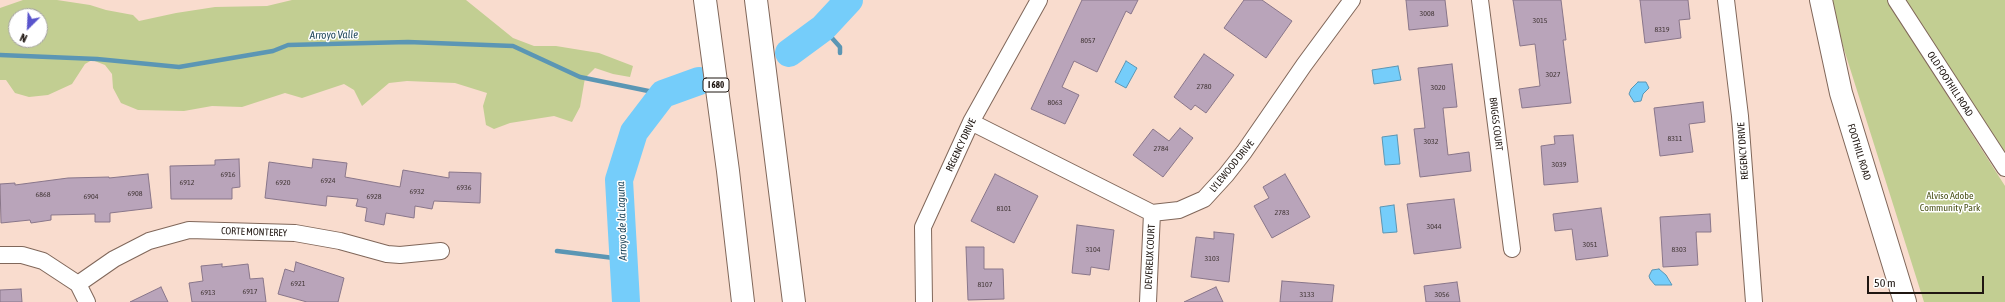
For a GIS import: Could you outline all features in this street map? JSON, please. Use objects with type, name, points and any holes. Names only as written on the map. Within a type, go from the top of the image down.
[{"type":"main road","name":"I 680","points":[[705,0],[728,171],[743,302]]},
{"type":"main road","points":[[756,0],[794,302]]},
{"type":"main road","name":"FOOTHILL ROAD","points":[[1807,0],[1828,97],[1890,302]]},
{"type":"main road","name":"FOOTHILL ROAD","points":[[1821,0],[1841,93],[1905,302]]},
{"type":"street","name":"REGENCY DRIVE","points":[[924,302],[923,227],[971,122],[1039,0]]},
{"type":"street","name":"LYLEWOOD DRIVE","points":[[1152,213],[1179,210],[1204,199],[1244,152],[1304,65],[1352,0]]},
{"type":"street","name":"BRIGGS COURT","points":[[1480,0],[1512,249]]},
{"type":"street","name":"REGENCY DRIVE","points":[[1726,0],[1740,116],[1754,302]]},
{"type":"street","name":"OLD FOOTHILL ROAD","points":[[1896,0],[2005,168]]},
{"type":"street","points":[[971,122],[1152,213]]},
{"type":"street","name":"DEVEREUX COURT","points":[[1148,302],[1152,213]]},
{"type":"street","name":"CORTE MONTEREY","points":[[78,284],[114,259],[149,241],[189,230],[295,233],[340,241],[387,254],[400,255],[440,251]]},
{"type":"street","points":[[0,255],[22,255],[43,261],[78,284],[87,302]]},
{"type":"green space","points":[[23,0],[57,0],[90,5],[106,10],[133,15],[139,21],[215,7],[267,6],[292,0],[466,0],[513,38],[534,46],[556,46],[599,53],[633,66],[630,77],[613,74],[595,68],[585,78],[580,107],[572,122],[554,116],[510,123],[494,129],[486,125],[483,106],[487,93],[455,83],[407,81],[389,83],[362,106],[354,90],[344,84],[302,98],[285,93],[242,107],[212,106],[184,111],[138,110],[121,103],[113,88],[112,74],[105,65],[92,60],[85,64],[72,84],[48,95],[29,97],[15,93],[6,80],[0,80],[0,8]]},
{"type":"green space","name":"Alviso Adobe Community Park","points":[[1831,0],[1890,0],[1935,76],[2005,186],[2005,302],[1924,302],[1835,21]]},
{"type":"green space","points":[[1906,0],[2005,0],[2005,153],[1913,13]]},
{"type":"water","points":[[1126,61],[1137,68],[1126,88],[1115,82]]},
{"type":"water","points":[[1398,66],[1401,80],[1374,84],[1372,70]]},
{"type":"water","points":[[1638,82],[1646,82],[1649,88],[1643,94],[1641,101],[1634,102],[1629,94],[1631,89]]},
{"type":"water","points":[[1397,135],[1400,164],[1385,165],[1382,137]]},
{"type":"water","points":[[1394,205],[1397,232],[1383,233],[1380,207]]},
{"type":"water","points":[[1659,269],[1666,275],[1672,285],[1655,285],[1650,279],[1649,276],[1652,270]]},
{"type":"building","points":[[1082,0],[1138,0],[1131,14],[1126,11],[1097,72],[1074,61],[1062,87],[1079,95],[1065,124],[1031,109]]},
{"type":"building","points":[[1244,0],[1262,0],[1292,21],[1266,58],[1224,28]]},
{"type":"building","points":[[1406,0],[1445,0],[1448,26],[1409,30]]},
{"type":"building","points":[[1513,0],[1561,0],[1566,40],[1563,40],[1571,103],[1522,108],[1519,89],[1540,86],[1535,44],[1520,46]]},
{"type":"building","points":[[1640,0],[1688,0],[1690,19],[1679,20],[1681,38],[1645,43]]},
{"type":"building","points":[[1204,54],[1234,75],[1206,113],[1195,105],[1191,110],[1174,97]]},
{"type":"building","points":[[1452,64],[1457,107],[1443,108],[1448,155],[1469,152],[1471,171],[1420,177],[1414,129],[1425,128],[1418,68]]},
{"type":"building","points":[[1703,102],[1705,122],[1689,124],[1693,152],[1660,156],[1654,108]]},
{"type":"building","points":[[1180,128],[1193,138],[1163,177],[1133,155],[1153,129],[1169,141]]},
{"type":"building","points":[[1573,135],[1578,182],[1544,185],[1541,146],[1555,144],[1554,136]]},
{"type":"building","points":[[239,159],[240,187],[232,188],[232,199],[171,199],[170,166],[215,165],[215,160]]},
{"type":"building","points":[[313,159],[347,163],[345,177],[400,187],[403,170],[449,178],[449,172],[481,173],[480,203],[434,201],[432,209],[415,206],[414,218],[386,213],[384,225],[365,221],[367,208],[356,206],[358,199],[327,196],[326,206],[265,198],[269,162],[312,168]]},
{"type":"building","points":[[148,174],[152,208],[110,213],[110,222],[95,222],[95,214],[51,215],[51,220],[31,223],[30,220],[1,223],[0,184],[15,183],[15,185],[68,178],[109,178]]},
{"type":"building","points":[[995,174],[1038,196],[1014,243],[971,221]]},
{"type":"building","points":[[1285,174],[1310,217],[1272,238],[1254,206],[1269,198],[1263,187]]},
{"type":"building","points":[[1454,199],[1461,248],[1414,254],[1407,204]]},
{"type":"building","points":[[1601,208],[1608,256],[1576,260],[1572,229],[1555,231],[1553,214]]},
{"type":"building","points":[[1710,214],[1711,232],[1696,232],[1698,265],[1663,267],[1660,217]]},
{"type":"building","points":[[1077,225],[1114,230],[1109,270],[1091,267],[1090,275],[1072,273]]},
{"type":"building","points":[[1214,232],[1234,234],[1229,282],[1191,277],[1196,237],[1214,239]]},
{"type":"building","points":[[966,247],[984,247],[984,269],[1003,269],[1004,299],[968,300]]},
{"type":"building","points":[[296,262],[344,278],[338,302],[307,302],[278,294],[285,269],[294,272]]},
{"type":"building","points":[[222,264],[222,267],[248,264],[250,279],[263,278],[266,302],[192,302],[189,283],[203,281],[201,266]]},
{"type":"building","points":[[1282,281],[1334,285],[1332,302],[1280,302]]},
{"type":"building","points":[[1457,282],[1460,302],[1426,302],[1424,286]]},
{"type":"building","points":[[161,287],[168,302],[130,302]]},
{"type":"building","points":[[1216,287],[1223,302],[1184,302]]},
{"type":"building","points":[[21,289],[22,302],[0,302],[0,290]]},
{"type":"waterway","name":"Arroyo de la Laguna","points":[[789,53],[823,28],[849,0]]},
{"type":"waterway","points":[[823,28],[840,47],[840,53]]},
{"type":"waterway","name":"Arroyo Valle","points":[[0,55],[97,59],[179,67],[273,51],[288,45],[408,42],[513,46],[580,77],[663,94]]},
{"type":"waterway","name":"Arroyo de la Laguna","points":[[626,302],[619,180],[634,132],[663,94],[699,81]]},
{"type":"waterway","points":[[557,251],[622,259]]}]
